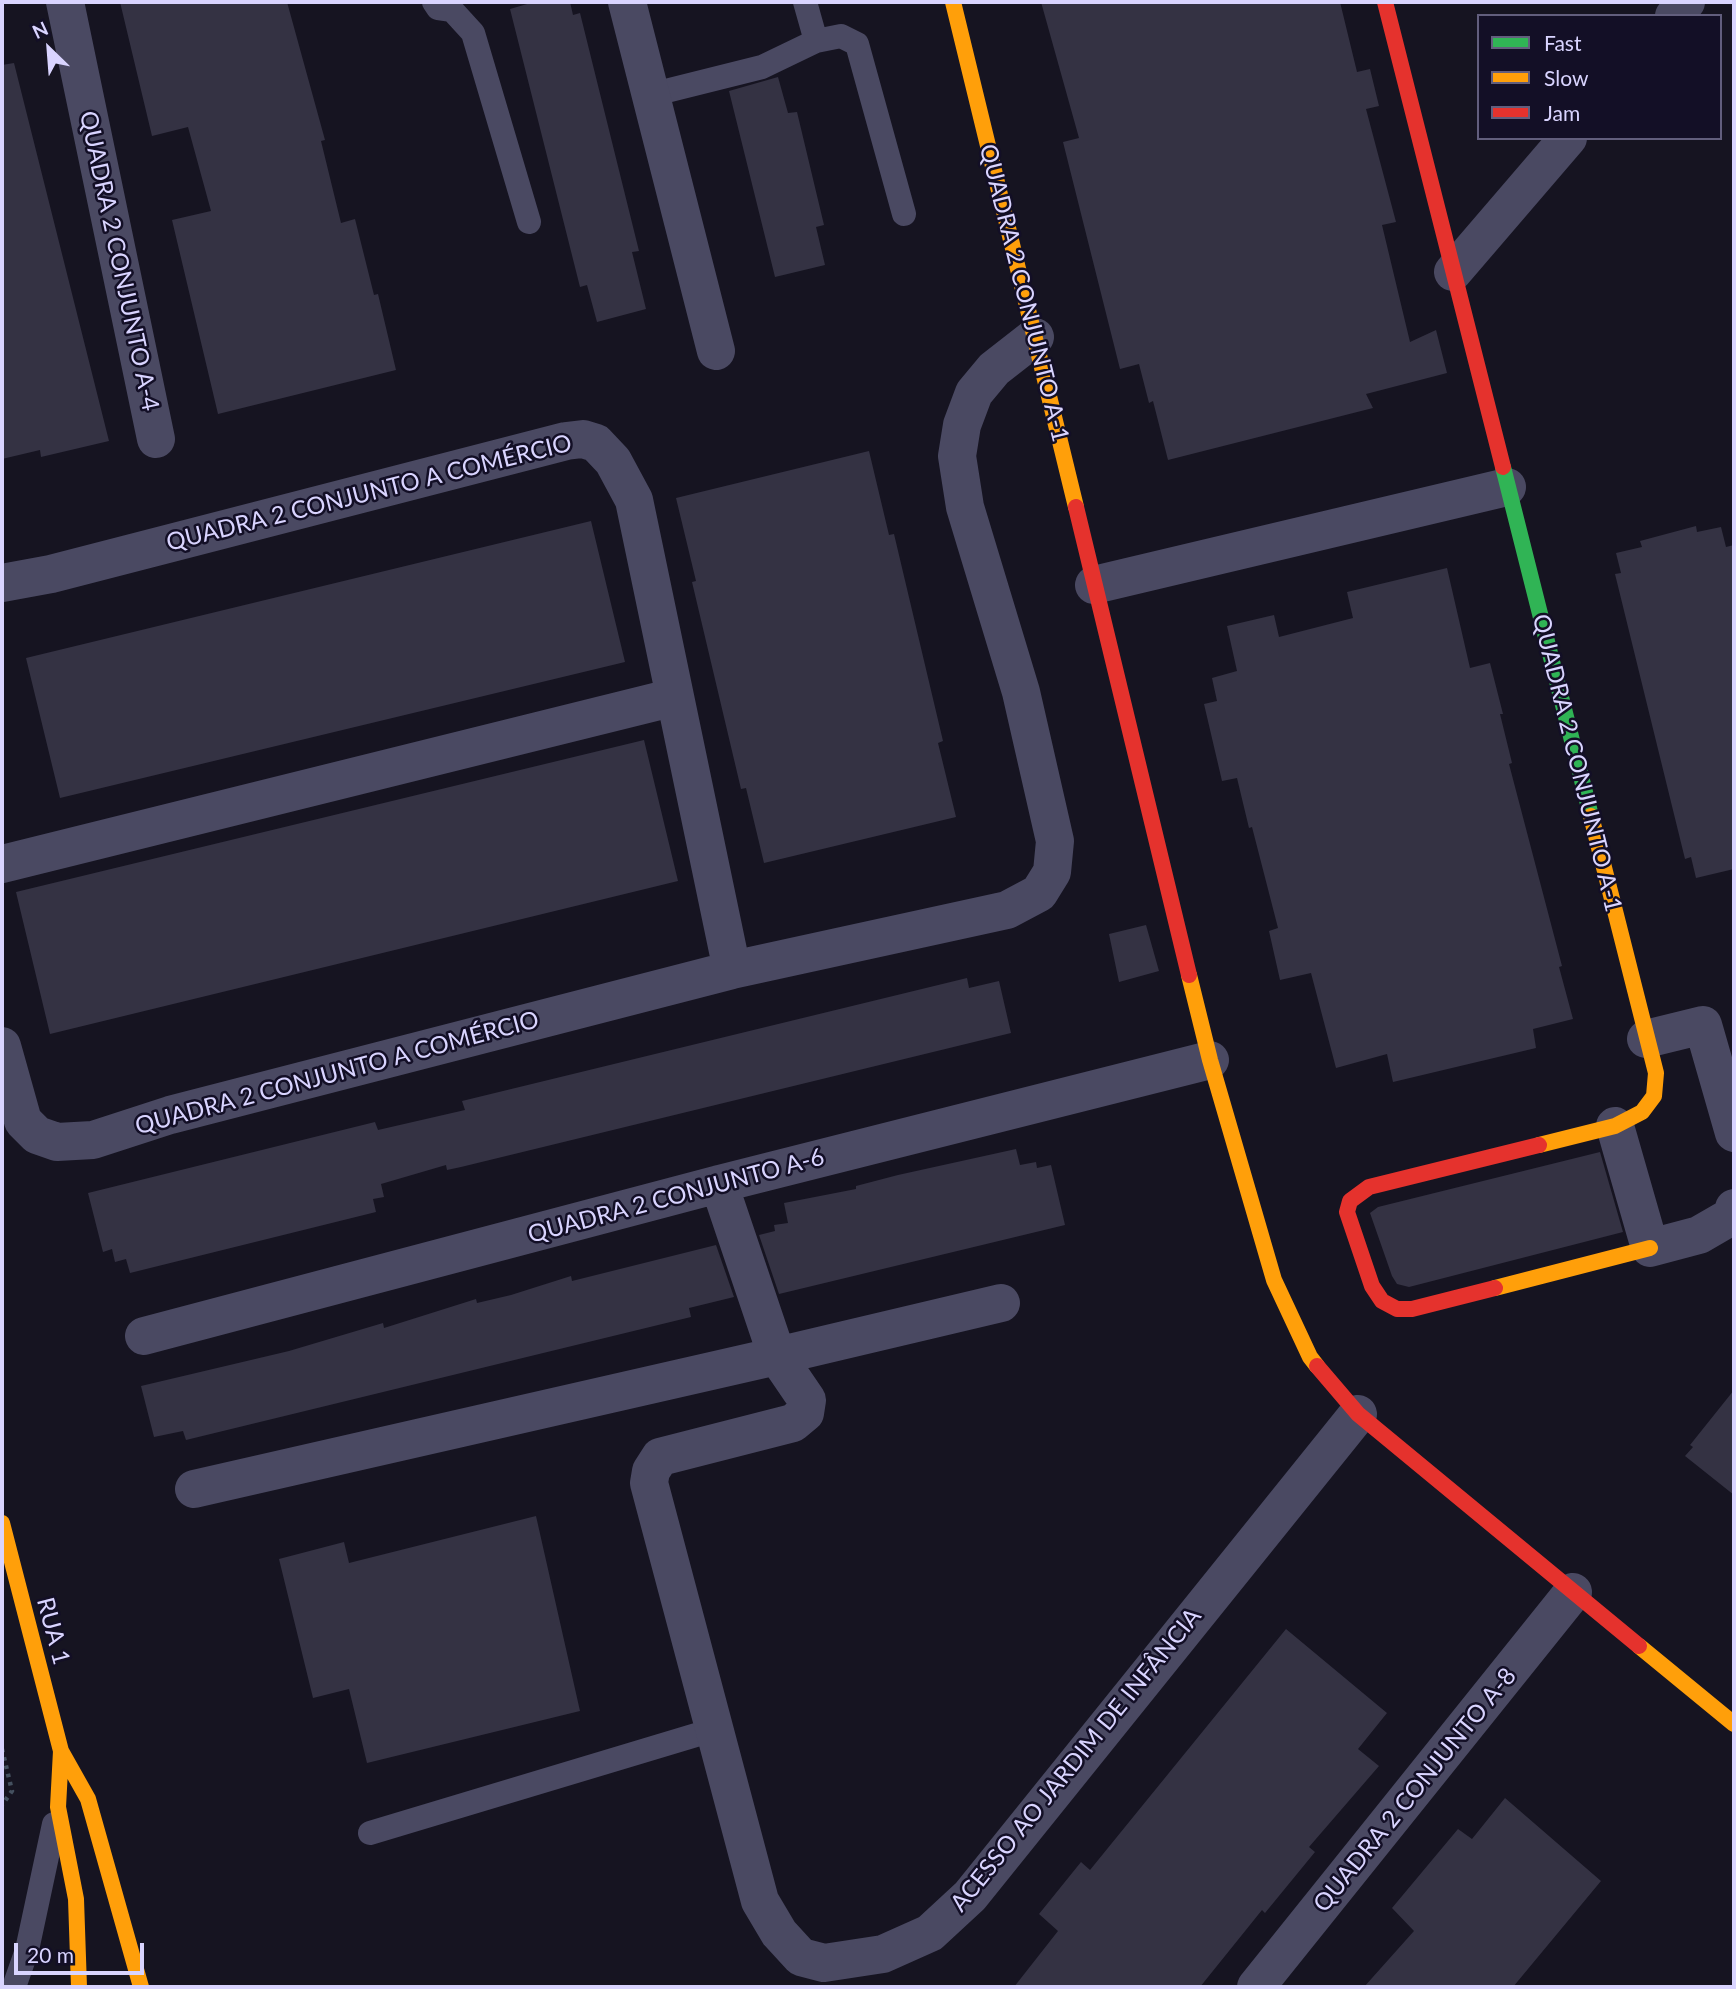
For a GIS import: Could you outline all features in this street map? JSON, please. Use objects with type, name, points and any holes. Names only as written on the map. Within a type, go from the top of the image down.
[{"type":"street","name":"QUADRA 2 CONJUNTO A-4","points":[[65,2],[156,439]]},
{"type":"street","points":[[627,2],[716,351]]},
{"type":"street","name":"QUADRA 2 CONJUNTO A-1","points":[[953,2],[1210,1060],[1274,1280],[1310,1357],[1358,1414],[1734,1724]]},
{"type":"street","name":"QUADRA 2 CONJUNTO A-1","points":[[1385,2],[1656,1073],[1654,1096],[1642,1112],[1615,1126],[1369,1187],[1350,1200],[1347,1212],[1372,1286],[1382,1301],[1397,1309],[1412,1309],[1650,1248]]},
{"type":"street","points":[[1453,272],[1566,140]]},
{"type":"street","name":"QUADRA 2 CONJUNTO A COMÉRCIO","points":[[2,1046],[23,1121],[37,1135],[57,1142],[93,1140],[170,1115],[732,970],[1007,910],[1039,893],[1052,872],[1055,841],[1021,692],[965,507],[957,456],[962,425],[974,393],[994,369],[1035,337]]},
{"type":"street","name":"QUADRA 2 CONJUNTO A COMÉRCIO","points":[[2,583],[51,574],[566,441],[583,439],[596,443],[613,460],[634,500],[732,970]]},
{"type":"street","points":[[1094,585],[1507,487]]},
{"type":"street","points":[[2,864],[675,698]]},
{"type":"street","points":[[1646,1039],[1703,1025],[1734,1133]]},
{"type":"street","name":"QUADRA 2 CONJUNTO A-6","points":[[144,1336],[719,1184],[1210,1060]]},
{"type":"street","points":[[1615,1126],[1650,1248],[1699,1235],[1732,1216],[1734,1208]]},
{"type":"street","points":[[719,1184],[777,1356]]},
{"type":"street","points":[[194,1489],[1001,1303]]},
{"type":"street","name":"ACESSO AO JARDIM DE INFÂNCIA","points":[[777,1356],[807,1400],[805,1413],[793,1423],[660,1457],[651,1471],[649,1483],[760,1901],[779,1933],[802,1957],[824,1963],[883,1954],[930,1933],[970,1896],[1358,1414]]},
{"type":"street","name":"RUA 1","points":[[2,1523],[61,1751]]},
{"type":"street","name":"QUADRA 2 CONJUNTO A-8","points":[[1256,1987],[1573,1592]]},
{"type":"street","points":[[61,1751],[58,1807],[76,1899],[79,1987]]},
{"type":"street","points":[[61,1751],[88,1799],[141,1987]]},
{"type":"lane","points":[[434,2],[438,8],[452,10],[472,33],[529,222]]},
{"type":"lane","points":[[805,2],[816,41]]},
{"type":"lane","points":[[650,95],[762,67],[816,41],[841,36],[857,44],[904,214]]},
{"type":"lane","points":[[370,1833],[716,1729]]},
{"type":"lane","points":[[14,1987],[27,1950],[58,1807]]},
{"type":"path","points":[[2,1749],[12,1791],[2,1805]]},
{"type":"building","points":[[120,2],[287,2],[325,140],[321,141],[341,223],[355,219],[374,295],[378,294],[396,370],[218,414],[172,220],[211,211],[188,127],[152,136]]},
{"type":"building","points":[[534,2],[570,2],[573,15],[580,13],[639,251],[632,252],[646,309],[597,322],[587,285],[580,287],[510,9]]},
{"type":"building","points":[[1041,2],[1340,2],[1357,72],[1370,69],[1379,106],[1366,109],[1396,222],[1382,225],[1410,342],[1436,330],[1447,373],[1366,394],[1373,408],[1168,460],[1153,401],[1149,403],[1139,364],[1120,369],[1063,142],[1079,138]]},
{"type":"building","points":[[14,63],[109,441],[41,457],[40,450],[2,459],[2,65]]},
{"type":"building","points":[[778,77],[788,113],[797,112],[824,225],[816,227],[825,265],[775,277],[729,91]]},
{"type":"building","points":[[869,451],[889,535],[894,534],[943,741],[938,743],[956,817],[764,863],[746,788],[741,789],[692,582],[696,581],[676,498]]},
{"type":"building","points":[[591,521],[625,662],[60,798],[26,658]]},
{"type":"building","points":[[1696,526],[1697,532],[1721,527],[1726,547],[1734,545],[1734,869],[1696,878],[1691,857],[1685,859],[1615,574],[1621,573],[1616,553],[1642,547],[1640,541]]},
{"type":"building","points":[[1447,568],[1470,668],[1490,663],[1503,714],[1500,714],[1512,763],[1509,764],[1562,966],[1559,967],[1573,1019],[1533,1029],[1536,1048],[1393,1082],[1387,1054],[1336,1068],[1311,973],[1280,980],[1269,931],[1278,928],[1252,827],[1249,828],[1237,778],[1222,781],[1204,704],[1217,701],[1212,678],[1237,671],[1227,626],[1274,615],[1279,637],[1353,618],[1347,592]]},
{"type":"building","points":[[644,740],[678,881],[50,1034],[16,892]]},
{"type":"building","points":[[1146,925],[1159,971],[1119,982],[1109,934]]},
{"type":"building","points":[[967,978],[969,988],[999,981],[1011,1033],[461,1167],[447,1170],[446,1165],[381,1184],[384,1197],[373,1199],[376,1212],[130,1273],[126,1259],[115,1262],[112,1249],[103,1252],[88,1193],[375,1122],[378,1130],[465,1110],[462,1101]]},
{"type":"building","points":[[1016,1149],[1020,1165],[1036,1162],[1037,1168],[1051,1165],[1065,1225],[779,1294],[759,1235],[775,1231],[774,1225],[788,1223],[784,1203],[856,1189],[856,1186],[898,1175]]},
{"type":"building","points":[[1600,1152],[1623,1232],[1409,1287],[1397,1284],[1392,1276],[1370,1213],[1378,1207]]},
{"type":"building","points":[[716,1245],[734,1297],[689,1308],[691,1317],[186,1440],[183,1431],[154,1437],[141,1386],[289,1351],[383,1323],[384,1328],[476,1299],[477,1303],[571,1276],[572,1281]]},
{"type":"building","points":[[1734,1390],[1734,1495],[1685,1456],[1693,1447],[1690,1445]]},
{"type":"building","points":[[536,1516],[580,1711],[367,1763],[349,1689],[313,1698],[279,1559],[344,1542],[349,1563]]},
{"type":"building","points":[[1286,1629],[1387,1713],[1358,1749],[1379,1766],[1309,1847],[1315,1852],[1265,1913],[1262,1910],[1200,1987],[1014,1987],[1058,1931],[1039,1914],[1081,1862],[1090,1870]]},
{"type":"building","points":[[1505,1798],[1601,1881],[1513,1987],[1364,1987],[1414,1931],[1392,1908],[1458,1829],[1472,1839]]},
{"type":"traffic: fast","points":[[1503,467],[1591,816]]},
{"type":"traffic: slow","points":[[953,2],[1076,507]]},
{"type":"traffic: slow","points":[[1539,1145],[1615,1126],[1642,1112],[1654,1096],[1656,1073],[1591,816]]},
{"type":"traffic: slow","points":[[1189,975],[1210,1060],[1274,1280],[1310,1357],[1317,1366]]},
{"type":"traffic: slow","points":[[1495,1288],[1650,1248]]},
{"type":"traffic: slow","points":[[2,1523],[61,1751],[88,1799],[141,1987]]},
{"type":"traffic: slow","points":[[1639,1646],[1734,1724]]},
{"type":"traffic: slow","points":[[61,1751],[58,1807],[76,1899],[79,1987]]},
{"type":"traffic: jam","points":[[1385,2],[1503,467]]},
{"type":"traffic: jam","points":[[1076,507],[1189,975]]},
{"type":"traffic: jam","points":[[1495,1288],[1412,1309],[1397,1309],[1382,1301],[1372,1286],[1347,1212],[1350,1201],[1369,1187],[1539,1145]]},
{"type":"traffic: jam","points":[[1317,1366],[1358,1414],[1639,1646]]}]
